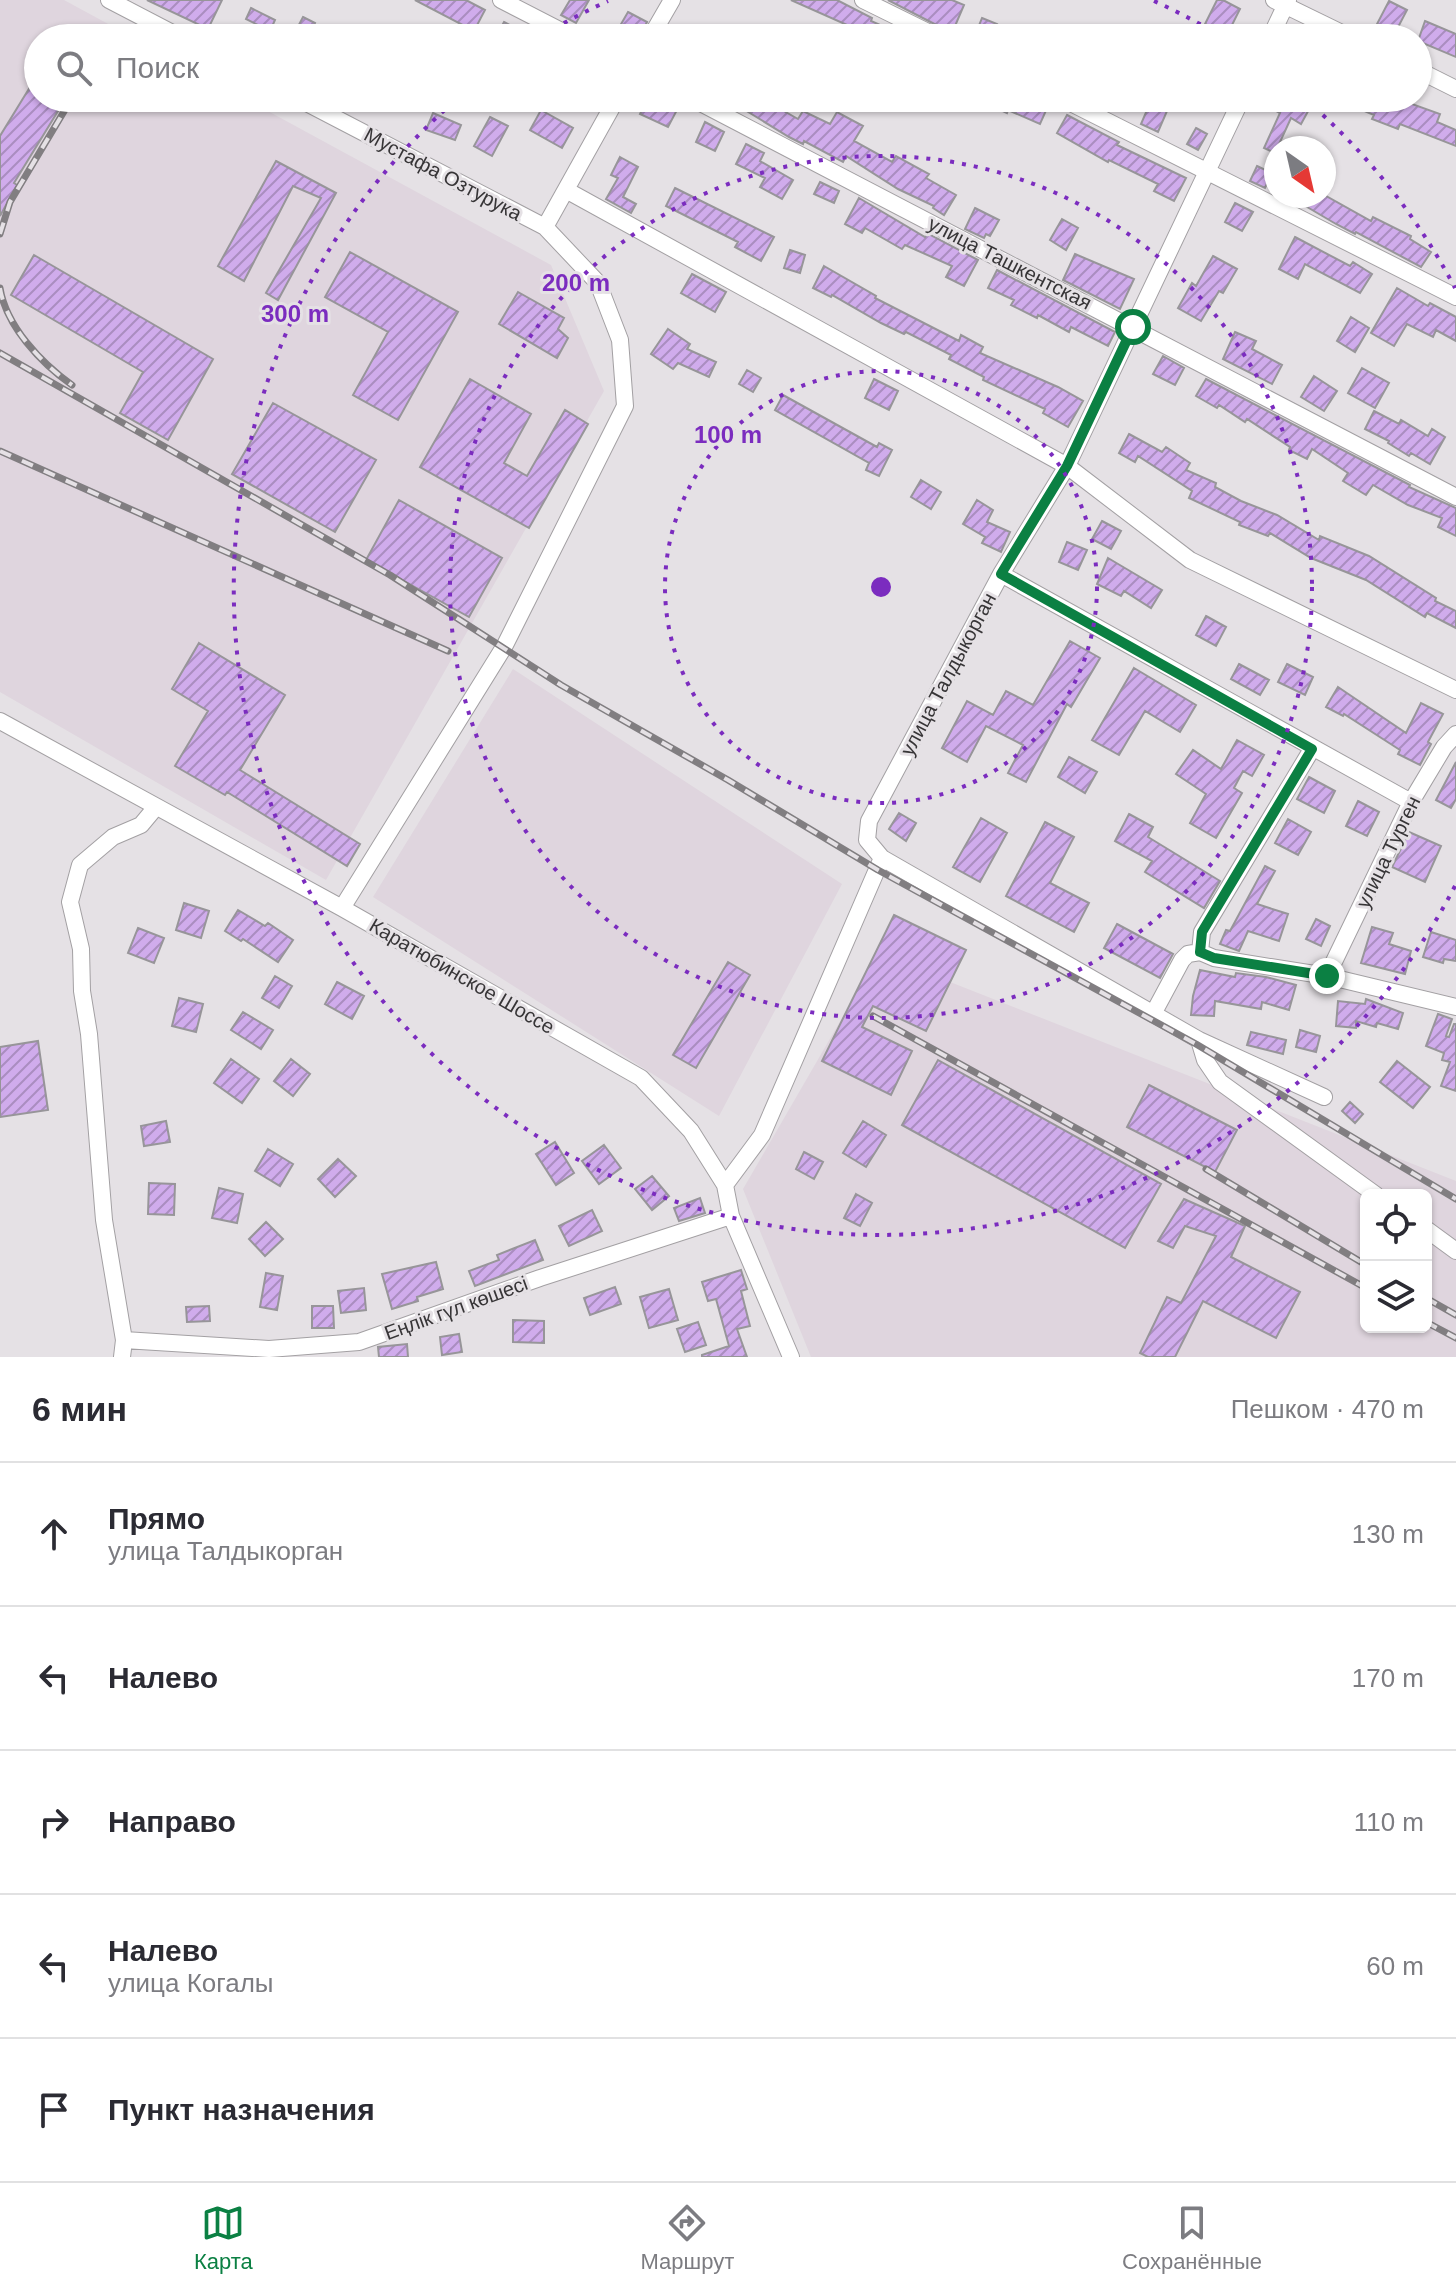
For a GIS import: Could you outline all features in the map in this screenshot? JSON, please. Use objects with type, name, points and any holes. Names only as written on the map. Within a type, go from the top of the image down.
[{"type":"street","points":[[109,0],[155,24]]},
{"type":"street","points":[[501,0],[548,24]]},
{"type":"street","points":[[658,24],[672,0]]},
{"type":"street","points":[[863,0],[912,24]]},
{"type":"street","points":[[1275,24],[1282,2],[1325,24]]},
{"type":"street","points":[[1432,77],[1456,89]]},
{"type":"street","name":"Мустафа Озтурука","points":[[324,112],[545,227],[598,283],[620,340],[625,406],[504,647],[342,908]]},
{"type":"street","points":[[545,227],[609,112]]},
{"type":"street","name":"улица Ташкентская","points":[[718,112],[1456,497]]},
{"type":"street","points":[[1089,112],[1456,297]]},
{"type":"street","name":"улица Талдыкорган","points":[[882,858],[867,840],[869,821],[1001,574],[1067,466],[1235,112]]},
{"type":"street","points":[[566,190],[1067,466],[1190,560],[1456,690]]},
{"type":"street","points":[[1001,574],[1411,802]]},
{"type":"street","name":"Каратюбинское Шоссе","points":[[0,721],[342,908],[641,1078],[691,1131],[725,1185],[731,1216],[791,1357]]},
{"type":"street","name":"улица Турген","points":[[1327,976],[1411,802],[1444,747],[1456,734]]},
{"type":"street","points":[[1200,952],[1202,932],[1312,749]]},
{"type":"street","points":[[123,1349],[104,1220],[89,1034],[82,991],[81,949],[70,902],[80,865],[113,837],[141,825],[156,807]]},
{"type":"street","points":[[725,1185],[762,1135],[882,858],[1199,1040],[1324,1097]]},
{"type":"street","points":[[1153,1014],[1182,960],[1188,954],[1200,952],[1214,958],[1327,976],[1456,1007]]},
{"type":"street","points":[[1199,1040],[1205,1060],[1220,1082],[1368,1189]]},
{"type":"street","name":"Еңлік гүл көшесі","points":[[123,1349],[269,1349],[359,1342],[540,1278],[731,1216]]},
{"type":"street","points":[[1432,1233],[1456,1251]]},
{"type":"shaded area","points":[[0,0],[64,0],[108,24],[24,24],[24,112],[270,112],[551,265],[604,391],[326,880],[0,692]]},
{"type":"shaded area","points":[[513,669],[842,884],[719,1116],[373,897]]},
{"type":"shaded area","points":[[879,954],[1456,1181],[1456,1357],[811,1357],[743,1189]]},
{"type":"building","points":[[147,0],[222,0],[210,24],[197,24]]},
{"type":"building","points":[[415,0],[466,0],[485,10],[478,24],[461,24]]},
{"type":"building","points":[[570,0],[589,0],[576,23],[561,15]]},
{"type":"building","points":[[791,0],[837,0],[878,24],[845,24]]},
{"type":"building","points":[[888,0],[952,0],[964,5],[956,24],[935,24]]},
{"type":"building","points":[[1217,0],[1240,9],[1232,24],[1205,24]]},
{"type":"building","points":[[1389,1],[1407,10],[1400,24],[1377,24]]},
{"type":"building","points":[[251,8],[275,20],[273,24],[256,24],[246,19]]},
{"type":"building","points":[[628,12],[647,22],[646,24],[621,24]]},
{"type":"building","points":[[303,17],[315,23],[314,24],[299,24]]},
{"type":"building","points":[[982,18],[997,24],[980,24]]},
{"type":"building","points":[[1425,21],[1456,34],[1456,57],[1432,47],[1432,24],[1424,24]]},
{"type":"building","points":[[24,97],[24,112],[57,112],[14,183],[17,185],[0,216],[0,136]]},
{"type":"building","points":[[1432,111],[1440,114],[1437,122],[1456,130],[1456,146],[1400,124],[1398,129],[1372,119],[1374,115],[1367,112]]},
{"type":"building","points":[[540,112],[573,128],[562,148],[530,130]]},
{"type":"building","points":[[641,112],[676,112],[668,127]]},
{"type":"building","points":[[748,112],[786,112],[798,119],[805,112],[830,124],[837,112],[863,126],[854,141],[892,162],[896,156],[929,174],[926,178],[956,195],[944,215],[934,206],[898,189],[846,156],[843,162],[804,141],[803,144]]},
{"type":"building","points":[[1013,112],[1045,112],[1040,124]]},
{"type":"building","points":[[1146,112],[1167,112],[1158,132],[1141,124]]},
{"type":"building","points":[[1278,112],[1308,112],[1301,124],[1291,118],[1283,136],[1269,136]]},
{"type":"building","points":[[433,113],[461,125],[455,140],[426,130]]},
{"type":"building","points":[[1067,115],[1119,142],[1117,145],[1186,178],[1174,201],[1154,191],[1158,184],[1108,162],[1057,133]]},
{"type":"building","points":[[490,117],[508,126],[492,156],[474,146]]},
{"type":"building","points":[[705,122],[724,132],[715,151],[696,142]]},
{"type":"building","points":[[1196,128],[1207,134],[1198,150],[1187,144]]},
{"type":"building","points":[[746,144],[764,153],[760,161],[793,180],[782,199],[760,187],[765,178],[736,164]]},
{"type":"building","points":[[620,157],[638,167],[623,197],[636,204],[631,213],[606,199],[618,178],[611,175]]},
{"type":"building","points":[[276,161],[336,193],[278,300],[266,293],[321,198],[293,186],[244,281],[218,266]]},
{"type":"building","points":[[1257,166],[1264,169],[1264,188],[1250,181]]},
{"type":"building","points":[[820,182],[839,191],[834,203],[814,194]]},
{"type":"building","points":[[675,188],[774,237],[761,261],[735,247],[738,242],[666,206]]},
{"type":"building","points":[[859,198],[925,237],[927,233],[978,260],[964,286],[946,277],[952,266],[905,245],[902,249],[865,228],[862,233],[845,224]]},
{"type":"building","points":[[1336,202],[1371,221],[1373,217],[1411,236],[1410,239],[1431,252],[1421,267],[1309,208],[1336,208]]},
{"type":"building","points":[[1235,203],[1253,212],[1242,231],[1225,222]]},
{"type":"building","points":[[975,208],[999,220],[990,236],[986,234],[984,238],[965,229]]},
{"type":"building","points":[[1062,219],[1078,228],[1066,250],[1050,240]]},
{"type":"building","points":[[1295,237],[1350,266],[1353,262],[1372,274],[1360,293],[1305,264],[1298,279],[1279,269]]},
{"type":"building","points":[[790,250],[805,255],[800,273],[784,268]]},
{"type":"building","points":[[350,252],[458,312],[398,420],[353,395],[388,332],[325,297]]},
{"type":"building","points":[[1075,254],[1134,279],[1120,309],[1063,280]]},
{"type":"building","points":[[34,255],[213,359],[168,440],[120,413],[143,372],[11,295]]},
{"type":"building","points":[[1213,256],[1237,269],[1201,321],[1178,308],[1192,283],[1196,286]]},
{"type":"building","points":[[824,266],[875,298],[959,341],[961,335],[983,347],[980,353],[1083,401],[1068,427],[1043,413],[1045,409],[983,380],[984,377],[949,359],[951,355],[813,288]]},
{"type":"building","points":[[997,270],[1115,332],[1108,346],[1071,327],[1069,332],[1011,305],[1014,300],[988,288]]},
{"type":"building","points":[[692,274],[726,292],[715,312],[681,293]]},
{"type":"building","points":[[1397,288],[1428,306],[1430,303],[1456,317],[1456,341],[1436,330],[1433,337],[1407,324],[1394,346],[1371,333]]},
{"type":"building","points":[[518,292],[564,318],[558,329],[568,338],[557,358],[499,324]]},
{"type":"building","points":[[1351,317],[1369,328],[1355,352],[1337,341]]},
{"type":"building","points":[[668,329],[690,344],[687,349],[716,362],[709,377],[678,363],[673,369],[651,354]]},
{"type":"building","points":[[1235,332],[1256,341],[1252,349],[1282,365],[1272,384],[1223,359]]},
{"type":"building","points":[[1163,356],[1184,368],[1175,385],[1153,374]]},
{"type":"building","points":[[1362,368],[1389,383],[1375,408],[1348,393]]},
{"type":"building","points":[[747,370],[761,378],[753,392],[739,384]]},
{"type":"building","points":[[1314,376],[1337,391],[1324,411],[1301,397]]},
{"type":"building","points":[[470,379],[531,414],[504,463],[527,476],[565,410],[588,424],[529,528],[420,467]]},
{"type":"building","points":[[874,379],[898,391],[889,410],[865,398]]},
{"type":"building","points":[[1206,379],[1409,487],[1456,508],[1456,536],[1438,527],[1442,518],[1408,505],[1373,485],[1366,495],[1343,481],[1348,473],[1312,449],[1307,459],[1289,450],[1290,447],[1247,419],[1245,422],[1219,405],[1217,408],[1196,396]]},
{"type":"building","points":[[783,395],[877,447],[879,443],[892,450],[879,476],[866,470],[869,463],[775,410]]},
{"type":"building","points":[[273,403],[376,460],[335,532],[232,474]]},
{"type":"building","points":[[1374,411],[1399,424],[1401,420],[1428,436],[1432,429],[1445,437],[1430,464],[1411,453],[1409,456],[1365,429]]},
{"type":"building","points":[[1129,434],[1162,452],[1166,447],[1190,463],[1186,470],[1216,483],[1215,487],[1241,501],[1277,515],[1319,540],[1320,536],[1369,556],[1436,598],[1435,601],[1456,611],[1456,628],[1427,613],[1425,617],[1366,580],[1311,558],[1270,533],[1268,536],[1239,525],[1240,522],[1189,498],[1192,491],[1138,456],[1135,462],[1119,453]]},
{"type":"building","points":[[921,480],[941,492],[931,509],[911,497]]},
{"type":"building","points":[[399,500],[502,558],[469,617],[366,560]]},
{"type":"building","points":[[977,500],[993,510],[987,522],[1010,532],[1001,552],[982,543],[985,537],[963,524]]},
{"type":"building","points":[[1102,521],[1121,531],[1111,549],[1092,539]]},
{"type":"building","points":[[1067,542],[1087,550],[1078,570],[1059,562]]},
{"type":"building","points":[[1108,558],[1162,590],[1151,608],[1124,591],[1121,596],[1097,584]]},
{"type":"building","points":[[1206,616],[1226,627],[1216,646],[1196,635]]},
{"type":"building","points":[[1070,641],[1100,658],[1071,707],[1067,704],[1026,782],[1008,773],[1023,745],[986,726],[967,762],[942,748],[967,701],[993,715],[1006,691],[1033,705]]},
{"type":"building","points":[[199,643],[285,695],[240,770],[360,844],[347,866],[227,792],[225,795],[175,766],[208,711],[172,689]]},
{"type":"building","points":[[1239,664],[1269,680],[1260,695],[1231,679]]},
{"type":"building","points":[[1287,664],[1313,677],[1305,695],[1278,682]]},
{"type":"building","points":[[1134,668],[1196,705],[1180,732],[1145,711],[1119,755],[1092,740]]},
{"type":"building","points":[[1338,687],[1406,733],[1421,703],[1443,714],[1420,765],[1398,754],[1400,750],[1344,714],[1326,707]]},
{"type":"building","points":[[1237,740],[1264,755],[1252,776],[1243,771],[1234,788],[1242,793],[1216,838],[1190,823],[1206,794],[1176,774],[1193,750],[1221,769]]},
{"type":"building","points":[[1069,757],[1097,772],[1085,793],[1058,777]]},
{"type":"building","points":[[1456,762],[1456,799],[1451,808],[1436,800]]},
{"type":"building","points":[[1309,777],[1335,791],[1324,813],[1297,799]]},
{"type":"building","points":[[1358,801],[1379,812],[1367,836],[1346,826]]},
{"type":"building","points":[[899,813],[916,823],[906,841],[889,829]]},
{"type":"building","points":[[1129,814],[1153,827],[1148,837],[1220,881],[1204,908],[1145,872],[1152,861],[1115,841]]},
{"type":"building","points":[[981,818],[1007,833],[980,882],[953,867]]},
{"type":"building","points":[[1288,819],[1311,832],[1298,855],[1275,843]]},
{"type":"building","points":[[1045,822],[1074,837],[1050,883],[1089,903],[1074,932],[1006,896]]},
{"type":"building","points":[[1409,832],[1441,846],[1425,882],[1392,867]]},
{"type":"building","points":[[1265,866],[1275,871],[1257,904],[1288,914],[1279,941],[1248,931],[1239,951],[1220,944],[1226,930],[1230,931]]},
{"type":"building","points":[[184,903],[209,911],[201,938],[176,930]]},
{"type":"building","points":[[238,910],[265,926],[268,923],[293,940],[278,962],[225,931]]},
{"type":"building","points":[[894,915],[966,950],[926,1031],[873,1006],[862,1027],[912,1051],[891,1095],[822,1061]]},
{"type":"building","points":[[1316,919],[1330,926],[1321,946],[1306,939]]},
{"type":"building","points":[[1117,924],[1173,954],[1160,978],[1104,948]]},
{"type":"building","points":[[1372,927],[1393,933],[1389,944],[1411,951],[1405,974],[1361,963]]},
{"type":"building","points":[[138,928],[164,938],[154,963],[128,953]]},
{"type":"building","points":[[1431,932],[1456,940],[1456,961],[1444,959],[1443,963],[1423,957]]},
{"type":"building","points":[[728,962],[750,975],[696,1068],[673,1055]]},
{"type":"building","points":[[1200,970],[1235,977],[1236,973],[1266,977],[1296,985],[1289,1010],[1262,1002],[1261,1009],[1215,1001],[1214,1016],[1191,1015]]},
{"type":"building","points":[[275,976],[292,986],[279,1008],[262,998]]},
{"type":"building","points":[[337,982],[364,996],[352,1019],[325,1004]]},
{"type":"building","points":[[179,998],[203,1004],[196,1032],[172,1026]]},
{"type":"building","points":[[1366,999],[1403,1013],[1398,1029],[1356,1021],[1356,1028],[1336,1026],[1338,1001],[1365,1004]]},
{"type":"building","points":[[243,1012],[273,1030],[261,1049],[231,1030]]},
{"type":"building","points":[[1438,1014],[1452,1019],[1446,1036],[1449,1037],[1456,1024],[1456,1091],[1441,1086],[1450,1062],[1442,1060],[1444,1053],[1426,1046]]},
{"type":"building","points":[[1300,1030],[1320,1036],[1316,1052],[1296,1047]]},
{"type":"building","points":[[1251,1032],[1286,1040],[1283,1054],[1247,1045]]},
{"type":"building","points":[[38,1041],[48,1110],[0,1117],[0,1047]]},
{"type":"building","points":[[231,1059],[259,1079],[242,1103],[214,1083]]},
{"type":"building","points":[[291,1059],[310,1074],[293,1096],[274,1081]]},
{"type":"building","points":[[938,1060],[1161,1184],[1125,1248],[902,1125]]},
{"type":"building","points":[[1397,1061],[1430,1087],[1413,1108],[1380,1082]]},
{"type":"building","points":[[1149,1085],[1237,1130],[1215,1172],[1127,1127]]},
{"type":"building","points":[[1350,1102],[1363,1114],[1355,1123],[1342,1111]]},
{"type":"building","points":[[166,1121],[170,1142],[144,1146],[141,1126]]},
{"type":"building","points":[[863,1121],[886,1135],[866,1167],[843,1153]]},
{"type":"building","points":[[555,1142],[574,1173],[556,1185],[536,1154]]},
{"type":"building","points":[[604,1145],[621,1168],[599,1184],[582,1161]]},
{"type":"building","points":[[268,1149],[293,1164],[280,1186],[255,1171]]},
{"type":"building","points":[[804,1152],[823,1162],[814,1179],[796,1169]]},
{"type":"building","points":[[338,1159],[356,1176],[335,1197],[318,1179]]},
{"type":"building","points":[[652,1176],[669,1196],[652,1210],[635,1189]]},
{"type":"building","points":[[149,1183],[175,1184],[174,1215],[148,1214]]},
{"type":"building","points":[[219,1188],[243,1194],[237,1223],[212,1218]]},
{"type":"building","points":[[856,1194],[872,1203],[860,1226],[844,1218]]},
{"type":"building","points":[[700,1198],[705,1213],[679,1221],[674,1208]]},
{"type":"building","points":[[1184,1199],[1245,1226],[1231,1257],[1300,1292],[1276,1338],[1203,1301],[1175,1357],[1148,1357],[1140,1353],[1167,1297],[1181,1303],[1216,1236],[1185,1226],[1173,1248],[1158,1241]]},
{"type":"building","points":[[592,1210],[602,1231],[569,1246],[559,1226]]},
{"type":"building","points":[[266,1222],[283,1239],[265,1256],[249,1239]]},
{"type":"building","points":[[535,1240],[543,1260],[475,1286],[469,1271],[499,1260],[497,1255]]},
{"type":"building","points":[[436,1262],[443,1289],[392,1309],[382,1274]]},
{"type":"building","points":[[741,1270],[747,1289],[741,1291],[750,1326],[737,1329],[747,1357],[702,1357],[729,1346],[716,1299],[708,1301],[702,1282]]},
{"type":"building","points":[[266,1273],[283,1276],[277,1310],[260,1307]]},
{"type":"building","points":[[615,1287],[621,1304],[590,1315],[584,1298]]},
{"type":"building","points":[[364,1288],[366,1310],[341,1313],[338,1291]]},
{"type":"building","points":[[669,1289],[678,1320],[649,1328],[640,1297]]},
{"type":"building","points":[[209,1306],[210,1321],[187,1322],[186,1307]]},
{"type":"building","points":[[312,1306],[333,1306],[334,1328],[312,1328]]},
{"type":"building","points":[[513,1320],[544,1321],[544,1343],[513,1342]]},
{"type":"building","points":[[698,1322],[706,1345],[685,1352],[677,1329]]},
{"type":"building","points":[[459,1334],[462,1352],[442,1355],[440,1337]]},
{"type":"building","points":[[407,1344],[408,1357],[379,1357],[378,1347]]},
{"type":"railway","points":[[0,234],[10,202],[64,112]]},
{"type":"railway","points":[[0,288],[17,330],[49,366],[72,385]]},
{"type":"railway","points":[[0,353],[390,575],[561,685],[878,870],[1196,1044],[1456,1199]]},
{"type":"railway","points":[[0,451],[448,651]]},
{"type":"railway","points":[[873,1016],[1360,1285]]},
{"type":"railway","points":[[1206,1169],[1360,1261]]},
{"type":"railway","points":[[1432,1301],[1456,1315]]},
{"type":"railway","points":[[1432,1325],[1456,1338]]},
{"type":"route","points":[[1133,327],[1067,466],[1001,574],[1312,749],[1202,932],[1200,952],[1214,958],[1327,976]]}]
